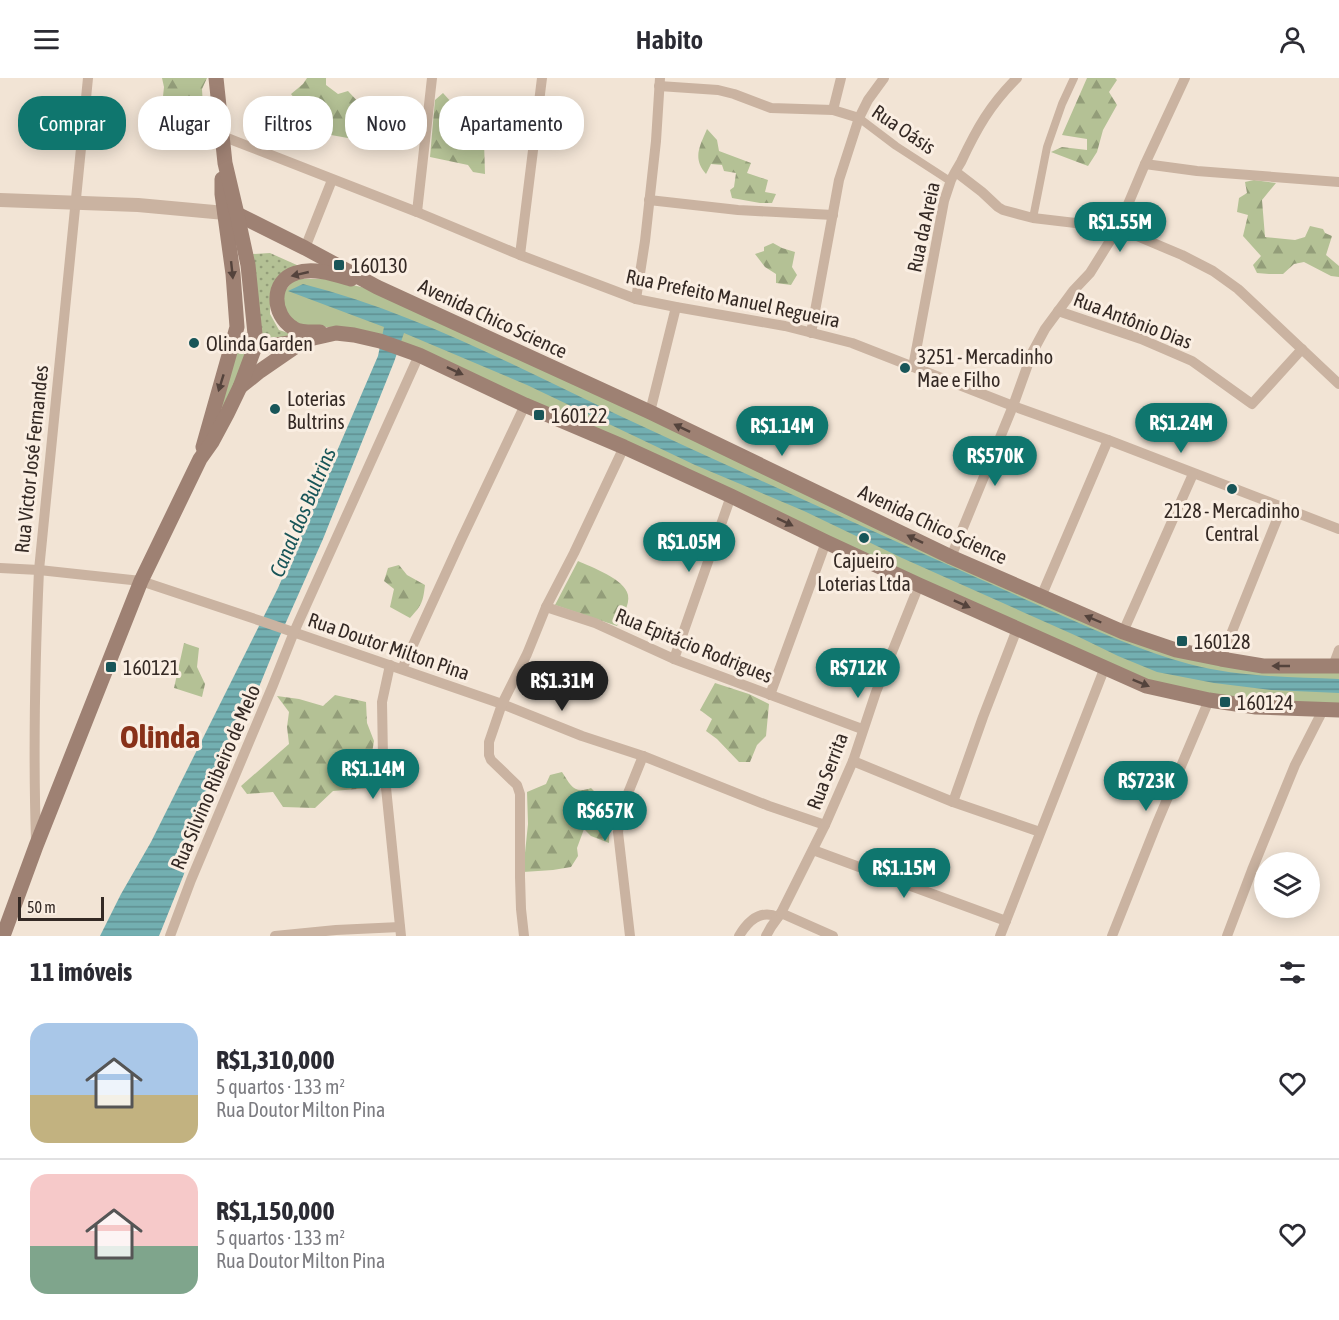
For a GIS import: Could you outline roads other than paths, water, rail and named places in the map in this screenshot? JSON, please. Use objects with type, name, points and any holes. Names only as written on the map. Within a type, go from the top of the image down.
[{"type":"main road","points":[[216,78],[218,96]]},
{"type":"main road","points":[[200,459],[237,327],[231,213],[224,150]]},
{"type":"main road","points":[[3,936],[36,846],[141,581],[200,459],[220,428],[240,387],[256,345],[249,274],[231,213]]},
{"type":"main road","name":"Avenida Chico Science","points":[[231,213],[305,248],[376,287],[650,412],[951,557],[1124,632],[1176,650],[1263,666],[1336,666]]},
{"type":"main road","points":[[376,287],[337,275],[312,271],[295,273],[281,285],[276,304],[281,317],[298,330],[354,335],[380,341],[419,355],[525,405],[731,496],[919,585],[1146,686],[1209,700],[1256,707],[1339,710]]},
{"type":"main road","points":[[237,327],[245,338],[256,345],[305,340],[336,333]]},
{"type":"main road","points":[[240,387],[305,340]]},
{"type":"street","name":"Rua Victor José Fernandes","points":[[36,846],[36,651],[39,570],[88,78]]},
{"type":"street","points":[[417,212],[432,78]]},
{"type":"street","points":[[520,255],[542,78]]},
{"type":"street","points":[[832,110],[841,78]]},
{"type":"street","points":[[811,333],[839,180],[859,118],[868,100],[884,78]]},
{"type":"street","name":"Rua da Areia","points":[[913,367],[944,201],[975,132],[990,108],[1017,78]]},
{"type":"street","points":[[1033,218],[1047,147],[1074,78]]},
{"type":"street","points":[[951,557],[1013,406],[1032,353],[1045,329],[1073,291],[1090,273],[1118,228],[1185,78]]},
{"type":"street","points":[[636,299],[645,241],[660,82]]},
{"type":"street","name":"Rua Oásis","points":[[660,82],[718,90],[771,108],[832,110],[859,118],[896,146],[953,177]]},
{"type":"street","name":"Rua Prefeito Manuel Regueira","points":[[231,140],[636,299],[785,326],[852,343],[1339,529]]},
{"type":"street","points":[[1145,164],[1197,171],[1339,182]]},
{"type":"street","points":[[953,177],[982,192],[998,207],[1008,212],[1033,218],[1118,228],[1182,255],[1226,279],[1339,384]]},
{"type":"street","points":[[305,248],[332,180]]},
{"type":"street","points":[[0,200],[138,205],[231,213]]},
{"type":"street","points":[[649,200],[738,210],[833,215]]},
{"type":"street","points":[[650,412],[676,308]]},
{"type":"street","name":"Rua Antônio Dias","points":[[1058,311],[1141,339],[1192,361],[1252,404],[1302,349]]},
{"type":"street","name":"Rua Silvino Ribeiro de Melo","points":[[170,936],[191,880],[273,685],[291,631],[419,355]]},
{"type":"street","points":[[402,669],[525,405]]},
{"type":"street","points":[[1041,597],[1108,440]]},
{"type":"street","points":[[524,936],[520,877],[520,794],[517,785],[493,764],[488,749],[502,704],[546,607],[624,447]]},
{"type":"street","points":[[1124,632],[1193,474]]},
{"type":"street","points":[[674,659],[731,496]]},
{"type":"street","points":[[1221,659],[1282,507]]},
{"type":"street","points":[[770,695],[826,542]]},
{"type":"street","name":"Rua Doutor Milton Pina","points":[[0,568],[141,581],[502,704],[582,736],[643,756],[825,825]]},
{"type":"street","name":"Rua Serrita","points":[[766,936],[813,850],[853,761],[862,729],[919,585]]},
{"type":"street","name":"Rua Epitácio Rodrigues","points":[[546,607],[595,623],[674,659],[862,729]]},
{"type":"street","points":[[953,802],[1017,629]]},
{"type":"street","points":[[1336,666],[1339,650]]},
{"type":"street","points":[[278,936],[336,930],[401,931],[382,741],[382,702],[390,665]]},
{"type":"street","points":[[1000,936],[1105,667]]},
{"type":"street","points":[[1112,936],[1209,700]]},
{"type":"street","points":[[1227,936],[1295,765],[1323,710]]},
{"type":"street","points":[[630,936],[618,832],[622,808],[643,756]]},
{"type":"street","points":[[853,761],[953,802],[1040,832]]},
{"type":"street","points":[[813,850],[1006,921]]},
{"type":"street","points":[[739,936],[747,923],[755,917],[772,914],[801,922],[833,936]]},
{"type":"water","name":"Canal dos Bultrins","points":[[303,284],[384,309],[464,342],[736,469],[999,588],[1125,642],[1189,664],[1226,672],[1339,679],[1339,693],[1271,690],[1214,683],[1157,672],[902,558],[804,511],[695,465],[527,385],[404,333],[323,539],[279,638],[159,936],[100,936],[151,842],[278,588],[378,356],[384,327],[288,291]]},
{"type":"place","name":"160130","points":[[339,265]]},
{"type":"place","name":"Olinda Garden","points":[[194,343]]},
{"type":"place","name":"3251 - Mercadinho Mae e Filho","points":[[905,368]]},
{"type":"place","name":"Loterias Bultrins","points":[[275,409]]},
{"type":"place","name":"160122","points":[[539,415]]},
{"type":"place","name":"2128 - Mercadinho Central","points":[[1232,489]]},
{"type":"place","name":"Cajueiro Loterias Ltda","points":[[864,538]]},
{"type":"place","name":"160128","points":[[1182,641]]},
{"type":"place","name":"160121","points":[[111,667]]},
{"type":"place","name":"160124","points":[[1225,702]]},
{"type":"district","name":"Olinda","points":[[160,736]]}]
